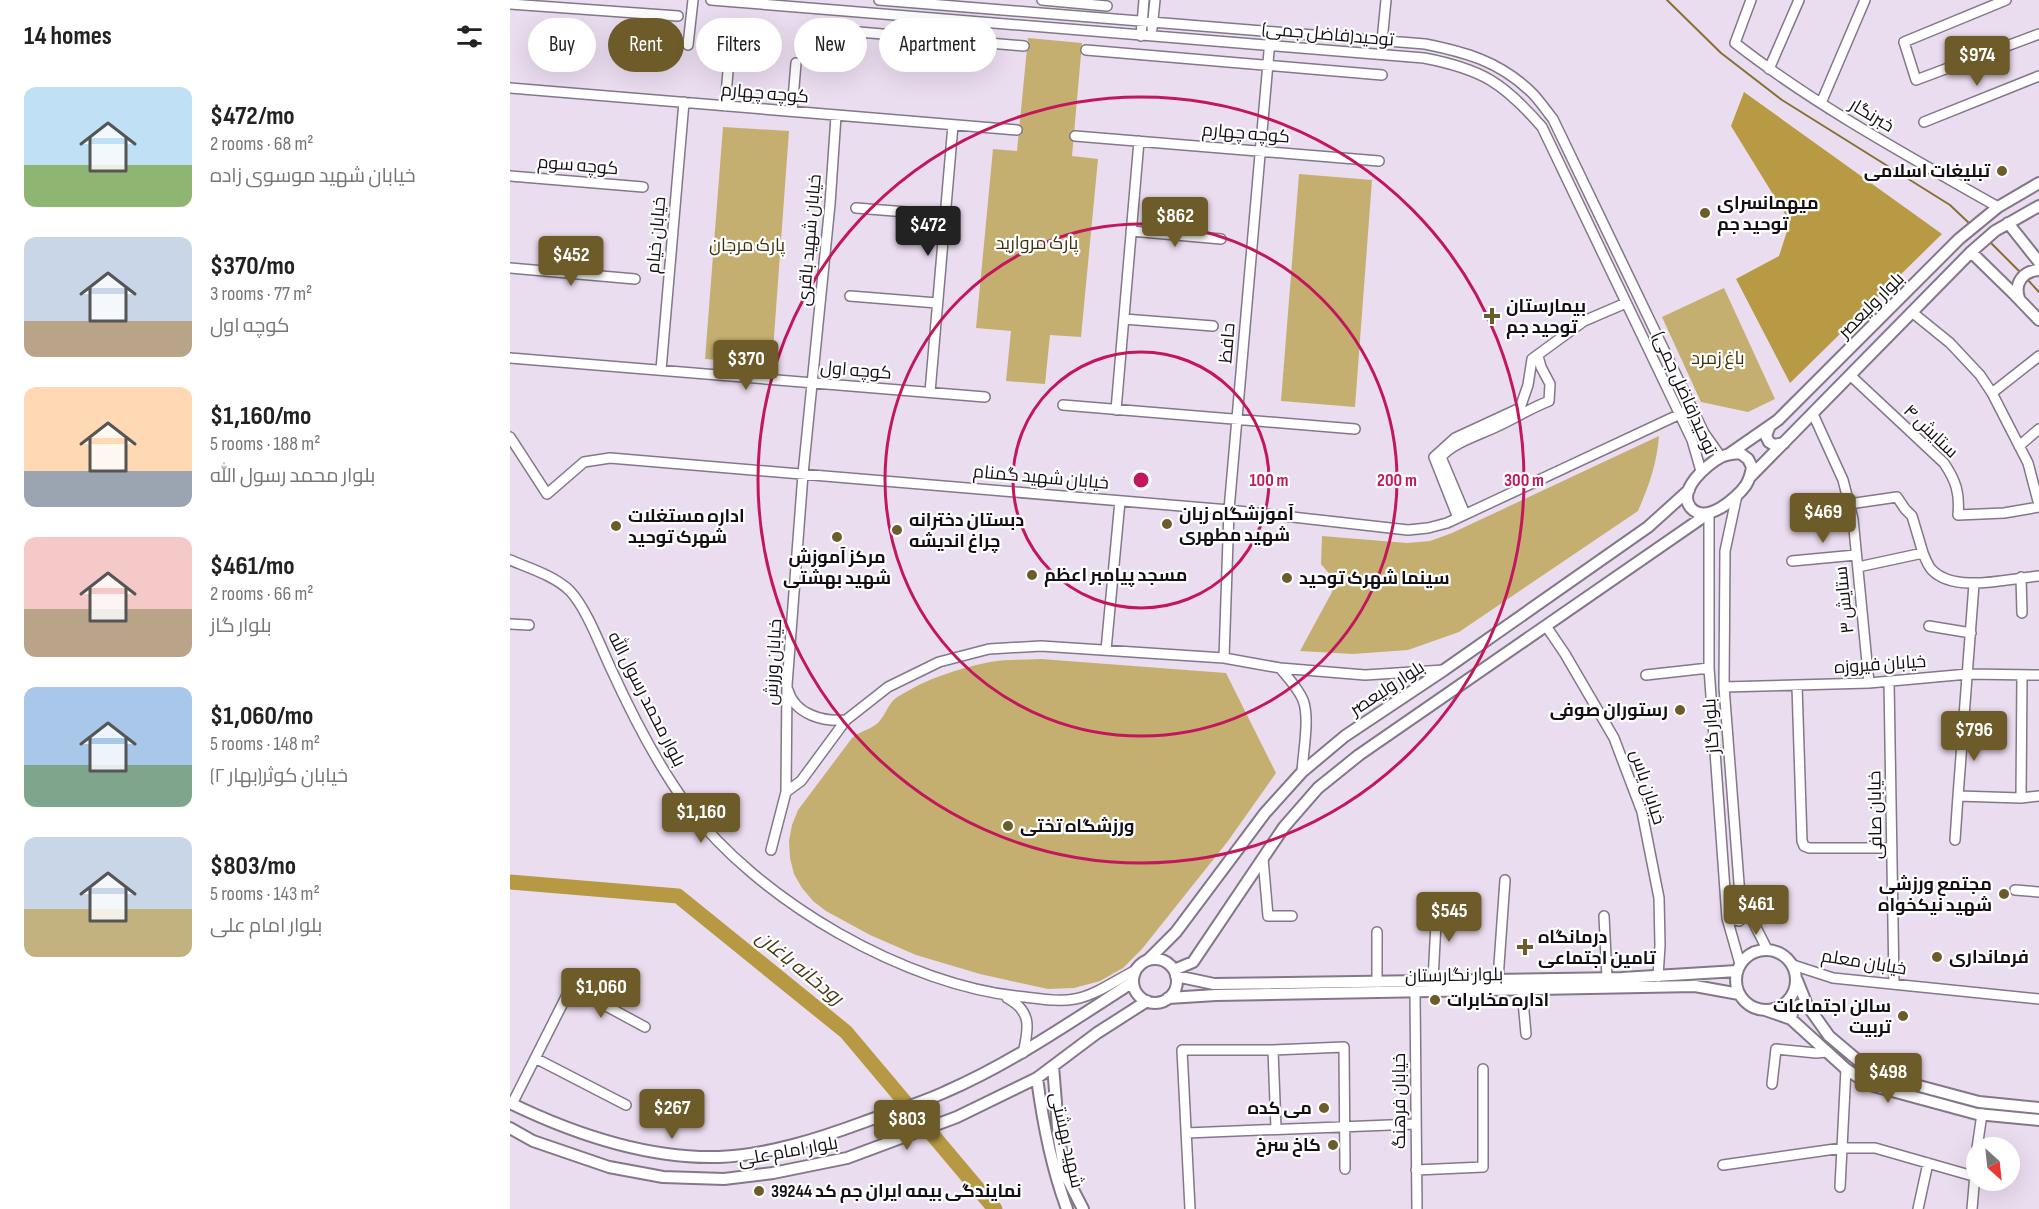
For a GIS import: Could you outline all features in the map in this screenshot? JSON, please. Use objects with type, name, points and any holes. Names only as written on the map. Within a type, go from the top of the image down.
[{"type":"main road","name":"بلوار ولیعصر","points":[[1148,960],[1176,932],[1265,813],[1302,772],[1345,736],[1444,670],[1648,526],[1689,489],[1701,471],[1769,428],[1965,234],[1998,207],[2039,183]]},
{"type":"main road","name":"بلوار ولیعصر","points":[[1737,495],[1750,477],[1973,250],[1995,231],[2039,206]]},
{"type":"main road","points":[[2008,223],[2039,262]]},
{"type":"main road","points":[[1973,250],[2039,320]]},
{"type":"main road","points":[[2019,298],[2017,289],[2021,279],[2028,272],[2039,270]]},
{"type":"main road","points":[[1769,428],[1766,434],[1769,442],[1774,446],[1785,443]]},
{"type":"main road","points":[[1725,456],[1740,453],[1748,459],[1752,467],[1750,477]]},
{"type":"main road","points":[[1689,489],[1687,500],[1691,508],[1699,514],[1709,513]]},
{"type":"main road","points":[[1175,973],[1193,962],[1284,828],[1318,788],[1359,755],[1709,513],[1729,503],[1737,495]]},
{"type":"main road","points":[[2039,1108],[1979,1102],[1874,1074],[1829,1036],[1807,1005],[1793,965],[1782,954],[1767,950],[1752,953],[1739,968],[1736,979],[1739,994],[1750,1006],[1791,1018],[1846,1069],[1870,1085],[1982,1114],[2039,1120]]},
{"type":"main road","points":[[1148,960],[1166,962],[1175,973],[1176,986],[1168,998],[1155,1002],[1147,1001],[1137,994],[1133,982],[1136,970],[1148,960]]},
{"type":"main road","name":"بلوار نگارستان","points":[[1175,973],[1214,984],[1606,978],[1658,976],[1739,968]]},
{"type":"main road","points":[[1766,1010],[1787,1002],[1796,988],[1797,980]]},
{"type":"main road","name":"بلوار امام علی","points":[[511,1103],[561,1127],[605,1141],[670,1154],[719,1156],[788,1147],[837,1132],[945,1092],[1023,1053],[1133,982]]},
{"type":"main road","name":"بلوار نگارستان","points":[[1168,998],[1215,994],[1695,986],[1739,994]]},
{"type":"main road","name":"بلوار امام علی","points":[[510,1128],[533,1140],[609,1167],[663,1177],[724,1179],[773,1173],[847,1158],[957,1117],[1037,1078],[1097,1033],[1147,1001]]},
{"type":"main road","points":[[1791,1018],[1794,1008],[1807,1005]]},
{"type":"main road","name":"شهید بهشتی","points":[[1053,1066],[1059,1139],[1065,1174],[1083,1209]]},
{"type":"main road","name":"شهید بهشتی","points":[[1037,1078],[1045,1136],[1053,1172],[1067,1209]]},
{"type":"street","points":[[613,11],[614,0]]},
{"type":"street","points":[[688,45],[693,0]]},
{"type":"street","name":"توحید(فاضل جمی)","points":[[711,0],[1424,58],[1458,65],[1491,79],[1519,100],[1542,127],[1680,414],[1692,440],[1701,471]]},
{"type":"street","name":"توحید(فاضل جمی)","points":[[879,0],[1425,44],[1463,51],[1498,67],[1529,90],[1553,119],[1620,254],[1704,433],[1725,456]]},
{"type":"street","points":[[1042,0],[1107,6]]},
{"type":"street","points":[[1144,0],[1143,22],[1147,37]]},
{"type":"street","points":[[1147,37],[1153,23],[1155,0]]},
{"type":"street","points":[[1382,41],[1386,0]]},
{"type":"street","name":"خبرنگار","points":[[1751,0],[1735,43],[1768,69],[1821,103],[1998,207]]},
{"type":"street","points":[[1768,69],[1799,0]]},
{"type":"street","points":[[1821,103],[1865,0]]},
{"type":"street","points":[[2006,0],[1904,42],[1916,80],[2039,34]]},
{"type":"street","points":[[510,4],[678,16]]},
{"type":"street","name":"حافظ","points":[[1224,658],[1229,510],[1271,32]]},
{"type":"street","points":[[997,44],[1024,46]]},
{"type":"street","points":[[1086,50],[1382,75]]},
{"type":"street","points":[[725,106],[728,72]]},
{"type":"street","points":[[792,111],[795,72]]},
{"type":"street","points":[[1924,122],[2039,76]]},
{"type":"street","name":"کوچه چهارم","points":[[510,88],[1017,130]]},
{"type":"street","name":"خیابان خیام","points":[[661,370],[684,102]]},
{"type":"street","name":"خیابان شهید باقری","points":[[803,474],[836,116]]},
{"type":"street","points":[[930,392],[953,124]]},
{"type":"street","name":"کوچه چهارم","points":[[1075,136],[1379,161]]},
{"type":"street","points":[[1116,410],[1139,141]]},
{"type":"street","name":"کوچه سوم","points":[[510,176],[643,187]]},
{"type":"street","points":[[856,208],[945,215]]},
{"type":"street","points":[[1131,231],[1221,239]]},
{"type":"street","points":[[1607,260],[1620,254]]},
{"type":"street","points":[[510,268],[635,279]]},
{"type":"street","points":[[850,296],[937,303]]},
{"type":"street","points":[[1461,516],[1434,457],[1455,438],[1520,408],[1535,358],[1584,321],[1626,303]]},
{"type":"street","points":[[1913,313],[1950,344],[1980,375],[1992,393],[2028,463],[2039,506]]},
{"type":"street","points":[[1124,319],[1213,326]]},
{"type":"street","points":[[1992,393],[2039,356]]},
{"type":"street","name":"کوچه اول","points":[[510,358],[985,397]]},
{"type":"street","points":[[1461,516],[1441,457],[1450,447],[1476,437],[1549,401],[1550,384],[1535,358]]},
{"type":"street","name":"ستایش ۴","points":[[1851,376],[1944,463],[1955,480],[1959,501],[1958,515],[2004,513],[2039,506]]},
{"type":"street","points":[[1063,405],[1355,429]]},
{"type":"street","name":"خیابان شهید گمنام","points":[[510,437],[547,494],[584,462],[610,458],[1229,510],[1408,530],[1428,528],[1461,516],[1693,408]]},
{"type":"street","name":"ستایش ۳","points":[[1813,414],[1843,480],[1853,519],[1869,683]]},
{"type":"street","points":[[2019,446],[2039,429]]},
{"type":"street","name":"خیابان ورزش","points":[[771,850],[786,792],[787,685],[803,474]]},
{"type":"street","name":"بلوار گاز","points":[[1737,495],[1725,551],[1724,687],[1740,896],[1767,950]]},
{"type":"street","points":[[1849,504],[1897,496],[1912,516],[1923,553],[1931,570],[1943,578],[1974,584],[2039,576]]},
{"type":"street","points":[[1106,650],[1120,501]]},
{"type":"street","name":"بلوار گاز","points":[[1709,513],[1709,668],[1727,918],[1739,968]]},
{"type":"street","points":[[1710,540],[1713,533],[1720,531],[1727,538]]},
{"type":"street","points":[[1858,567],[1923,553]]},
{"type":"street","points":[[1792,561],[1856,555]]},
{"type":"street","name":"بلوار محمد رسول الله","points":[[510,560],[555,580],[570,591],[586,616],[622,693],[664,771],[710,835],[733,858],[824,924],[855,941],[929,975],[1002,996]]},
{"type":"street","points":[[2021,577],[2022,613]]},
{"type":"street","points":[[1955,840],[1974,584]]},
{"type":"street","points":[[510,624],[529,625]]},
{"type":"street","name":"خیابان یاس","points":[[1546,626],[1566,654],[1614,738],[1642,812],[1659,898],[1658,976]]},
{"type":"street","points":[[1929,626],[1971,633]]},
{"type":"street","points":[[786,792],[801,782],[846,720],[888,687],[939,662],[989,649],[1041,646],[1224,658],[1280,668],[1365,675],[1444,670]]},
{"type":"street","points":[[1280,668],[1304,703],[1302,772]]},
{"type":"street","points":[[1646,675],[1709,668]]},
{"type":"street","name":"خیابان فیروزه","points":[[1724,687],[1869,683],[1968,674],[2039,675]]},
{"type":"street","points":[[2020,798],[2022,675]]},
{"type":"street","name":"خیابان صافی","points":[[1889,681],[1894,984]]},
{"type":"street","points":[[787,685],[789,695],[804,711],[824,720],[846,720]]},
{"type":"street","points":[[1797,686],[1804,846],[1809,848],[1892,848]]},
{"type":"street","points":[[1958,796],[2020,798],[2039,796]]},
{"type":"street","points":[[1263,859],[1268,916],[1292,916]]},
{"type":"street","points":[[1498,979],[1505,880]]},
{"type":"street","points":[[2015,890],[2039,892]]},
{"type":"street","points":[[1433,980],[1437,904]]},
{"type":"street","points":[[1727,918],[1739,921],[1748,914]]},
{"type":"street","points":[[1604,916],[1606,978]]},
{"type":"street","points":[[1377,932],[1377,981]]},
{"type":"street","name":"خیابان معلم","points":[[1793,965],[1833,978],[2039,999]]},
{"type":"street","points":[[1002,996],[1054,1001],[1076,999],[1097,991],[1136,970]]},
{"type":"street","points":[[511,1103],[571,987],[645,1027]]},
{"type":"street","points":[[1522,990],[1526,1034]]},
{"type":"street","name":"خیابان فرهنگ","points":[[1415,992],[1417,1209]]},
{"type":"street","points":[[1002,996],[1018,1004],[1026,1018],[1028,1029],[1023,1053]]},
{"type":"street","points":[[1190,1209],[1182,1050],[1344,1047],[1345,1169]]},
{"type":"street","points":[[1772,1084],[1776,1049],[1828,1052]]},
{"type":"street","points":[[1273,1050],[1276,1128]]},
{"type":"street","points":[[535,1058],[626,1105]]},
{"type":"street","points":[[1416,1170],[1483,1167],[1482,1069]]},
{"type":"street","points":[[1840,1187],[1846,1069]]},
{"type":"street","points":[[1979,1137],[1982,1114]]},
{"type":"street","points":[[1186,1133],[1415,1124]]},
{"type":"street","points":[[1723,1165],[1842,1148],[1875,1148],[1966,1174]]},
{"type":"street","points":[[1918,1209],[1928,1163]]},
{"type":"street","points":[[1972,1209],[1973,1191]]},
{"type":"green space","name":"پارک مروارید","points":[[1028,38],[1082,43],[1072,156],[1098,159],[1081,337],[1050,335],[1045,384],[1006,381],[1011,331],[976,328],[993,149],[1017,151]]},
{"type":"green space","name":"پارک مرجان","points":[[723,127],[789,131],[772,364],[705,359]]},
{"type":"green space","points":[[1299,174],[1372,180],[1355,407],[1281,401]]},
{"type":"green space","name":"باغ زمرد","points":[[1724,288],[1775,399],[1748,412],[1701,402],[1662,317]]},
{"type":"green space","points":[[1659,436],[1652,474],[1638,511],[1459,632],[1408,650],[1353,654],[1300,651],[1332,592],[1331,576],[1321,564],[1322,536],[1407,543],[1430,541],[1452,533]]},
{"type":"green space","points":[[1041,659],[1226,673],[1276,773],[1228,841],[1142,949],[1123,968],[1100,981],[1074,988],[1048,989],[980,974],[916,955],[870,935],[826,911],[813,901],[794,874],[789,841],[792,825],[798,810],[852,738],[877,724],[895,699],[931,679],[966,667],[990,662]]},
{"type":"shaded area","points":[[1744,92],[1942,234],[1790,383],[1736,279],[1779,256],[1790,222],[1731,126]]},
{"type":"waterway","points":[[1667,0],[1721,53],[1782,100],[1950,205],[1970,224]]},
{"type":"waterway","points":[[1990,242],[2022,274]]},
{"type":"waterway","points":[[2026,278],[2039,292]]},
{"type":"waterway","name":"رودخانه باغان","points":[[510,882],[678,896],[846,1032],[995,1209]]},
{"type":"place","name":"تبلیغات اسلامی","points":[[2002,171]]},
{"type":"place","name":"میهمانسرای توحید جم","points":[[1705,213]]},
{"type":"place","name":"بیمارستان توحید جم","points":[[1492,316]]},
{"type":"place","name":"آموزشگاه زبان شهید مطهری","points":[[1167,524]]},
{"type":"place","name":"اداره مستغلات شهرک توحید","points":[[616,526]]},
{"type":"place","name":"دبستان دخترانه چراغ اندیشه","points":[[897,530]]},
{"type":"place","name":"مرکز آموزش شهید بهشتی","points":[[837,537]]},
{"type":"place","name":"مسجد پیامبر اعظم","points":[[1032,575]]},
{"type":"place","name":"سینما شهرک توحید","points":[[1287,578]]},
{"type":"place","name":"رستوران صوفی","points":[[1680,710]]},
{"type":"place","name":"ورزشگاه تختی","points":[[1008,826]]},
{"type":"place","name":"مجتمع ورزشی شهید نیکخواه","points":[[2004,894]]},
{"type":"place","name":"درمانگاه تامین اجتماعی","points":[[1525,947]]},
{"type":"place","name":"فرمانداری","points":[[1937,957]]},
{"type":"place","name":"اداره مخابرات","points":[[1435,1000]]},
{"type":"place","name":"سالن اجتماعات تربیت","points":[[1903,1016]]},
{"type":"place","name":"می کده","points":[[1324,1108]]},
{"type":"place","name":"کاخ سرخ","points":[[1333,1145]]},
{"type":"place","name":"نمایندگی بیمه ایران جم کد 39244","points":[[759,1191]]}]
